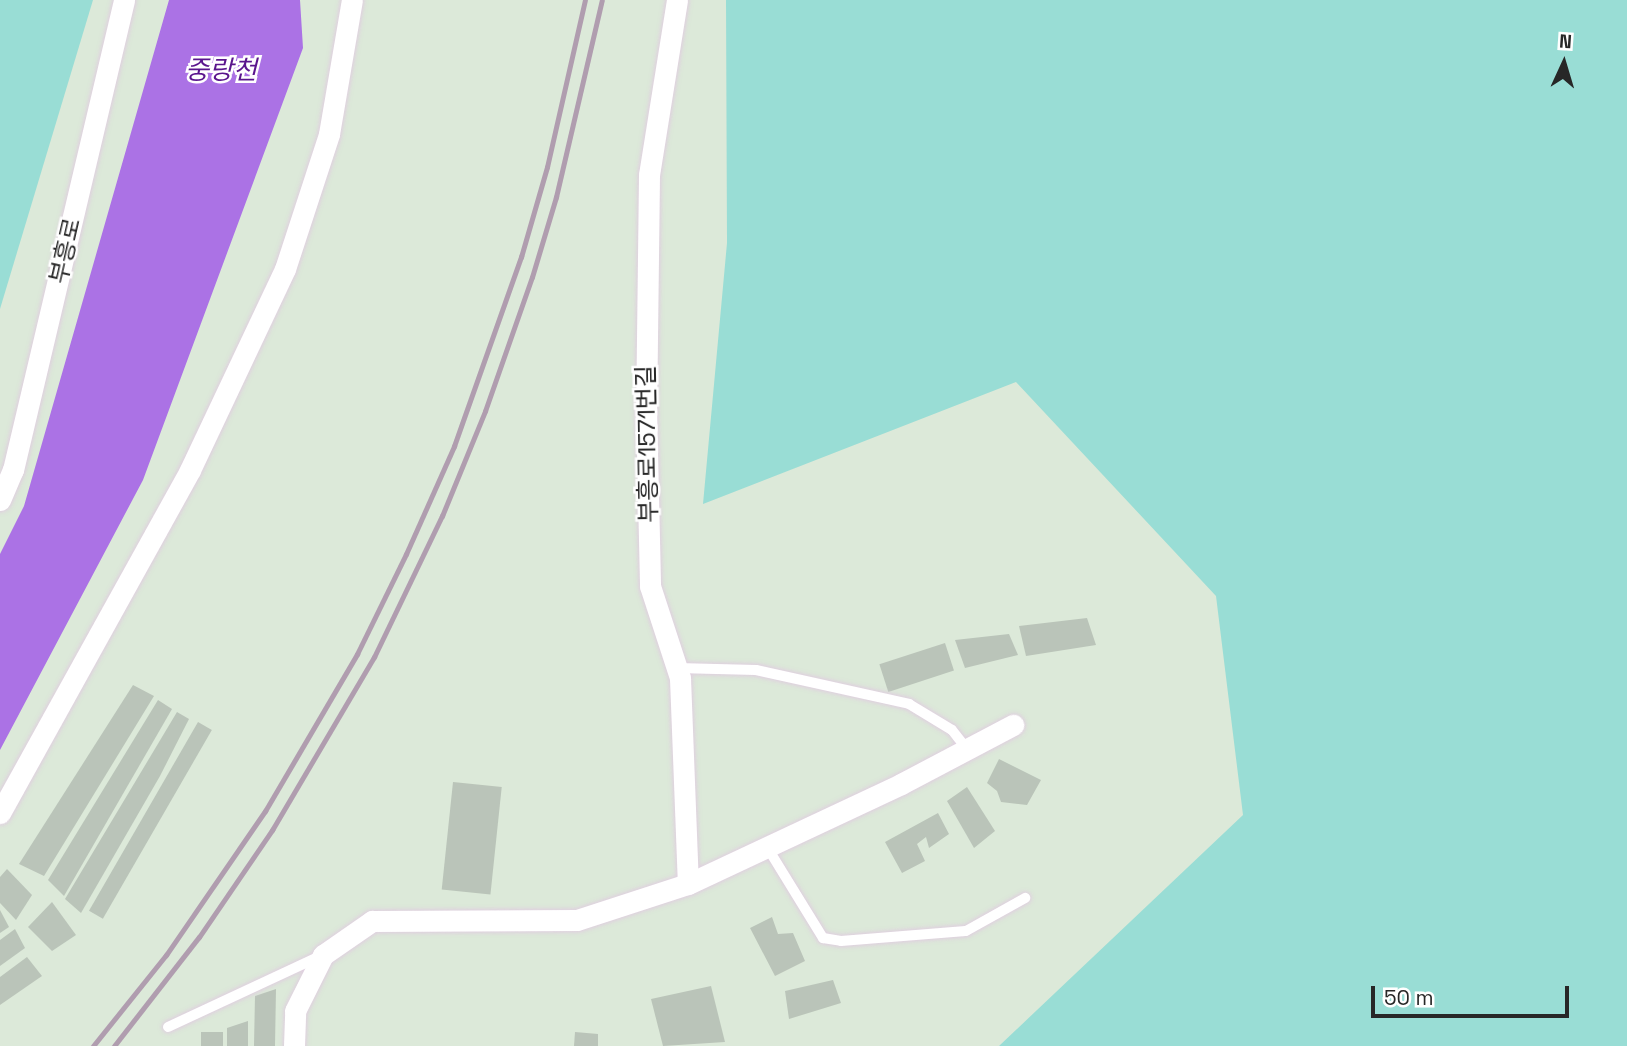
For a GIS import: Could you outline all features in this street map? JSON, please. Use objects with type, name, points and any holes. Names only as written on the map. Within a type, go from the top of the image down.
[{"type":"street","name":"부흥로","points":[[0,500],[13,470],[124,0]]},
{"type":"street","points":[[0,813],[190,470],[285,269],[329,134],[352,0]]},
{"type":"street","name":"부흥로1571번길","points":[[677,0],[649,176],[646,407],[650,586],[680,678],[688,884]]},
{"type":"street","points":[[294,1046],[295,1011],[323,956],[372,921],[577,920],[688,884],[901,784],[1013,725]]},
{"type":"lane","points":[[677,668],[755,670],[909,704],[953,730],[967,749]]},
{"type":"lane","points":[[766,847],[823,938],[841,941],[966,931],[1025,898]]},
{"type":"lane","points":[[168,1027],[323,956]]},
{"type":"shaded area","points":[[0,0],[93,0],[0,309]]},
{"type":"shaded area","points":[[726,0],[1627,0],[1627,1046],[999,1046],[1243,815],[1216,596],[1016,382],[703,504],[727,243]]},
{"type":"water","name":"중랑천","points":[[169,0],[300,0],[303,48],[143,480],[0,750],[0,554],[24,506]]},
{"type":"building","points":[[1087,618],[1096,645],[1026,656],[1019,626]]},
{"type":"building","points":[[1009,634],[1018,655],[965,668],[955,640]]},
{"type":"building","points":[[945,643],[954,671],[888,692],[879,664]]},
{"type":"building","points":[[133,685],[154,696],[44,876],[19,864]]},
{"type":"building","points":[[158,700],[172,709],[64,896],[48,880]]},
{"type":"building","points":[[177,712],[189,719],[160,776],[81,913],[65,899]]},
{"type":"building","points":[[198,722],[212,730],[103,919],[89,911]]},
{"type":"building","points":[[999,759],[1041,780],[1027,805],[1001,802],[997,791],[987,783]]},
{"type":"building","points":[[453,782],[502,787],[490,895],[442,889]]},
{"type":"building","points":[[967,787],[995,831],[974,848],[947,801]]},
{"type":"building","points":[[938,813],[949,834],[929,848],[926,837],[917,844],[925,861],[902,873],[885,842]]},
{"type":"building","points":[[7,869],[32,895],[16,920],[0,903],[0,877]]},
{"type":"building","points":[[52,902],[76,935],[52,951],[28,927]]},
{"type":"building","points":[[0,910],[9,927],[0,933]]},
{"type":"building","points":[[772,917],[778,934],[793,933],[805,961],[775,976],[750,928]]},
{"type":"building","points":[[15,929],[25,948],[0,966],[0,940]]},
{"type":"building","points":[[27,957],[42,976],[0,1005],[0,977]]},
{"type":"building","points":[[833,980],[841,1003],[789,1019],[785,991]]},
{"type":"building","points":[[711,986],[725,1042],[663,1046],[651,999]]},
{"type":"building","points":[[276,989],[275,1046],[254,1046],[255,996]]},
{"type":"building","points":[[248,1021],[248,1046],[227,1046],[227,1028]]},
{"type":"building","points":[[201,1032],[223,1032],[223,1046],[201,1046]]},
{"type":"building","points":[[575,1032],[598,1034],[598,1046],[574,1046]]},
{"type":"railway","points":[[93,1046],[166,955],[265,811],[357,654],[406,554],[454,446],[521,257],[547,167],[585,0]]},
{"type":"railway","points":[[114,1046],[199,937],[272,830],[374,657],[442,516],[485,411],[532,277],[556,197],[602,0]]}]
